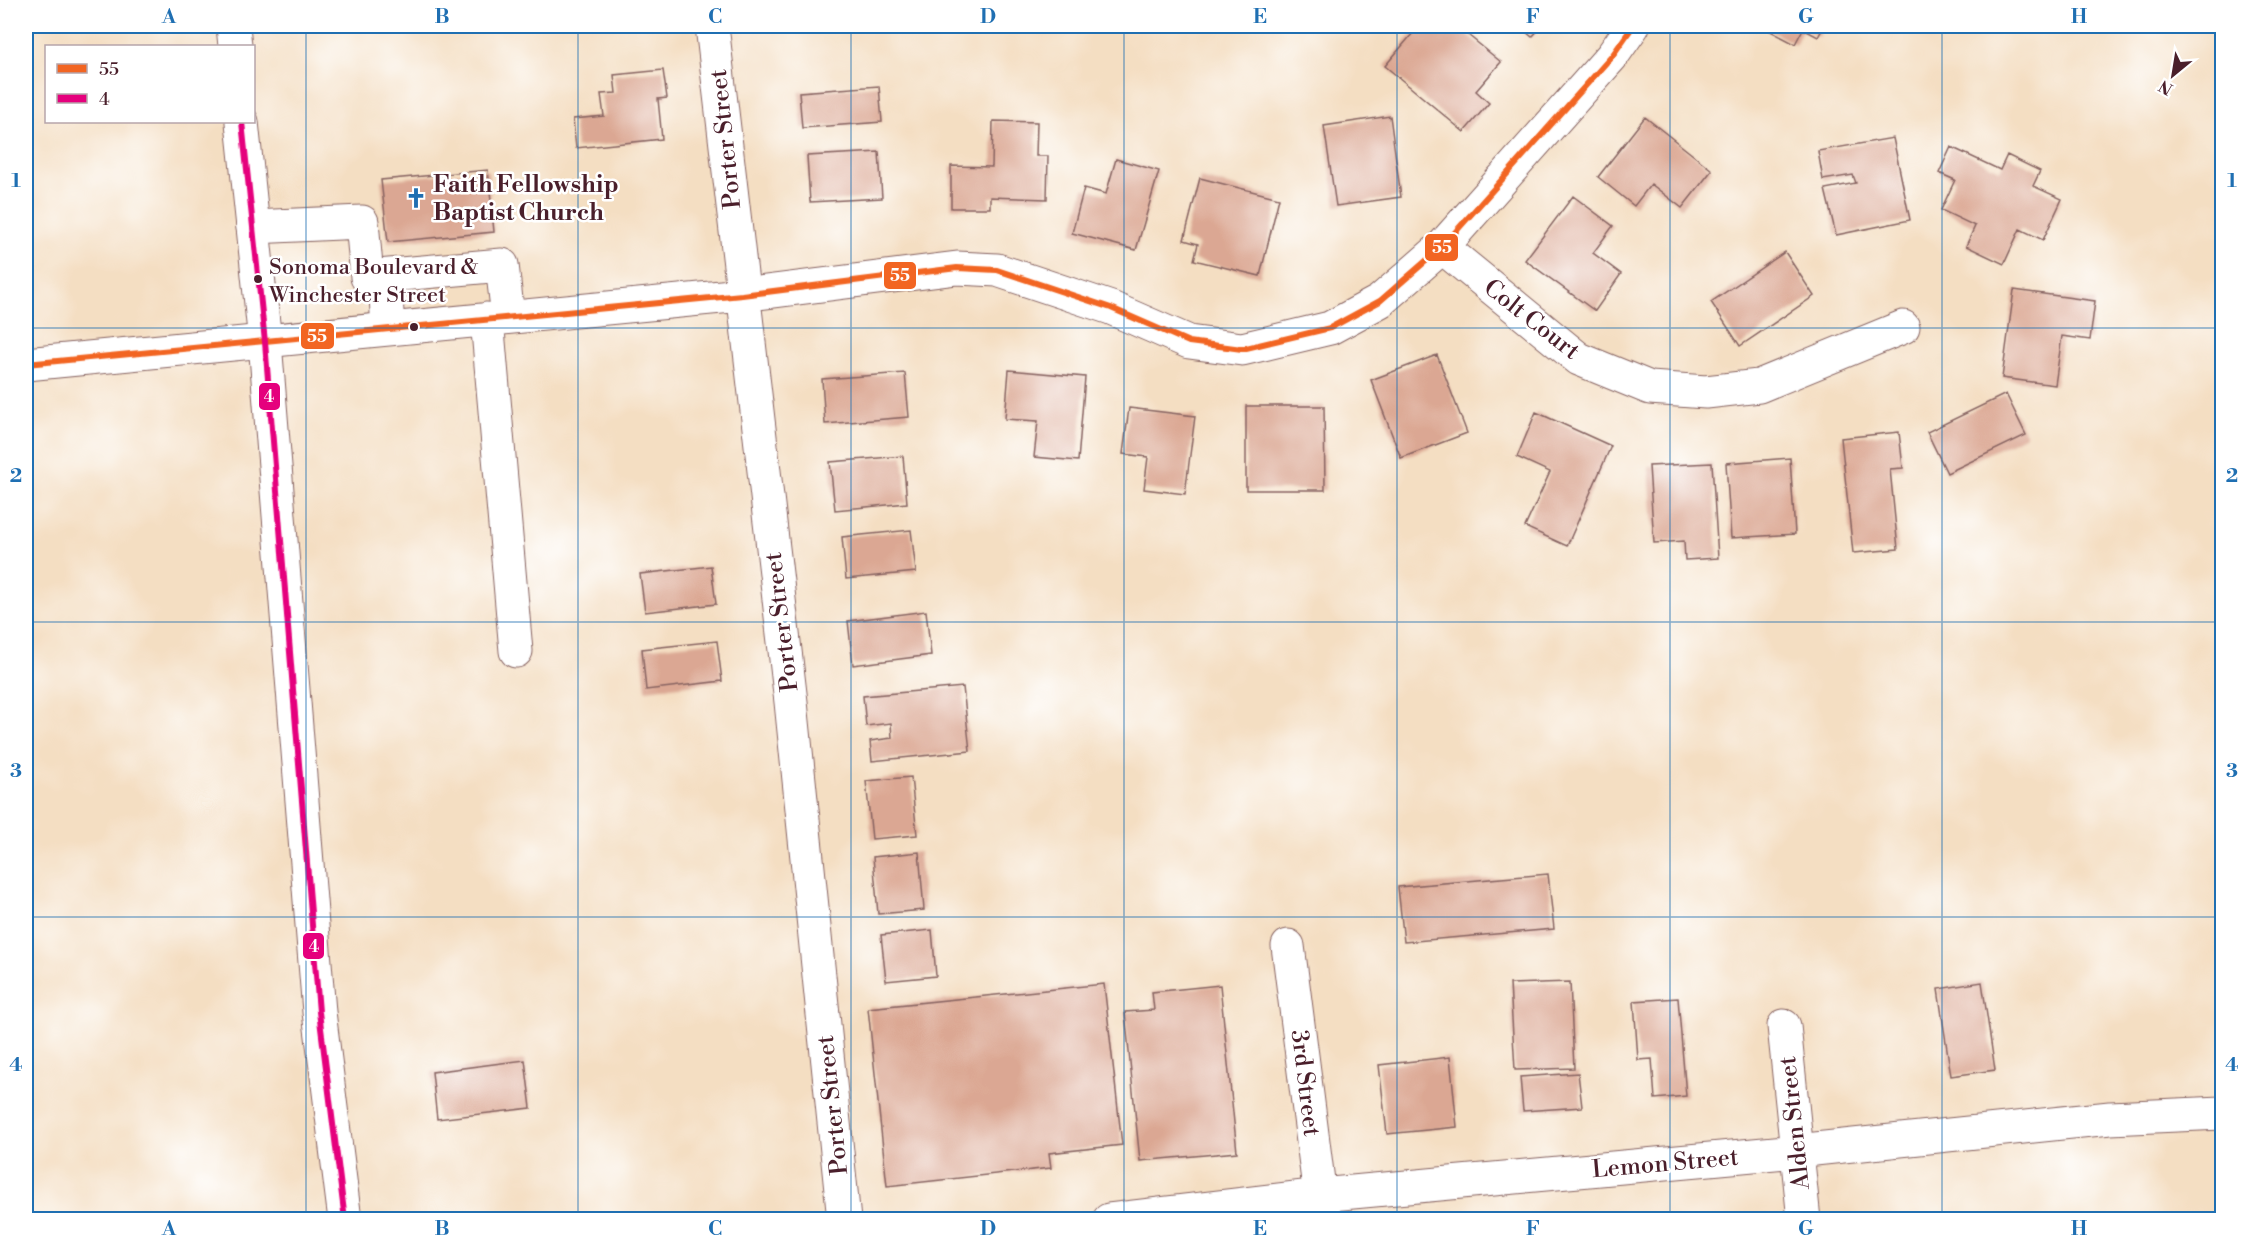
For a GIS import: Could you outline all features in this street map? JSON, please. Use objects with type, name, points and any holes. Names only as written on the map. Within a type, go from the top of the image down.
[{"type":"street","points":[[232,26],[235,45]]},
{"type":"street","name":"Porter Street","points":[[712,26],[790,702],[844,1220]]},
{"type":"street","points":[[26,364],[742,295],[957,268],[997,270],[1111,308],[1189,342],[1242,349],[1330,328],[1380,301],[1442,247],[1612,56],[1633,26]]},
{"type":"street","points":[[242,123],[265,342],[319,1012],[345,1220]]},
{"type":"street","points":[[253,227],[362,222],[367,277],[386,296],[388,328]]},
{"type":"street","name":"Colt Court","points":[[1442,247],[1579,359],[1650,388],[1706,392],[1759,386],[1903,327]]},
{"type":"street","points":[[367,277],[502,265],[498,318],[516,651]]},
{"type":"street","name":"3rd Street","points":[[1288,946],[1322,1207]]},
{"type":"street","name":"Alden Street","points":[[1784,1026],[1804,1220]]},
{"type":"street","name":"Lemon Street","points":[[1109,1220],[1322,1207],[1796,1151],[2110,1118],[2223,1113]]},
{"type":"building","points":[[1419,26],[1457,26],[1501,62],[1476,91],[1489,103],[1464,132],[1385,66]]},
{"type":"building","points":[[1519,26],[1542,26],[1532,37]]},
{"type":"building","points":[[1761,26],[1824,26],[1818,37],[1803,29],[1795,44]]},
{"type":"building","points":[[663,70],[667,98],[658,99],[662,139],[576,148],[573,119],[604,116],[601,94],[616,93],[614,75]]},
{"type":"building","points":[[879,86],[882,122],[802,128],[799,92]]},
{"type":"building","points":[[1390,116],[1401,197],[1336,206],[1324,126]]},
{"type":"building","points":[[1645,117],[1712,170],[1682,208],[1651,184],[1634,206],[1598,177]]},
{"type":"building","points":[[993,121],[1037,122],[1036,156],[1048,156],[1047,199],[990,197],[990,208],[951,208],[951,166],[992,167]]},
{"type":"building","points":[[1893,138],[1910,220],[1836,235],[1825,189],[1856,183],[1853,175],[1823,180],[1818,151]]},
{"type":"building","points":[[1951,147],[2000,170],[2007,155],[2040,171],[2033,186],[2062,199],[2043,240],[2020,229],[2004,264],[1966,246],[1975,226],[1941,210],[1955,180],[1939,173]]},
{"type":"building","points":[[879,152],[882,198],[810,202],[807,156]]},
{"type":"building","points":[[1116,159],[1159,171],[1136,250],[1072,233],[1084,188],[1106,194]]},
{"type":"building","points":[[488,170],[494,232],[388,242],[381,180]]},
{"type":"building","points":[[1200,178],[1279,198],[1260,276],[1194,260],[1198,244],[1184,240]]},
{"type":"building","points":[[1573,196],[1613,226],[1593,253],[1621,274],[1595,311],[1525,260]]},
{"type":"building","points":[[1785,252],[1814,296],[1740,346],[1711,302]]},
{"type":"building","points":[[2014,290],[2095,301],[2090,340],[2062,336],[2055,385],[2002,378]]},
{"type":"building","points":[[1437,355],[1467,433],[1401,458],[1371,380]]},
{"type":"building","points":[[1009,370],[1085,377],[1078,461],[1034,457],[1038,421],[1005,419]]},
{"type":"building","points":[[905,373],[909,417],[825,424],[822,379]]},
{"type":"building","points":[[2006,394],[2026,435],[1947,473],[1927,432]]},
{"type":"building","points":[[1246,406],[1324,406],[1325,490],[1246,490]]},
{"type":"building","points":[[1129,408],[1195,416],[1185,494],[1144,489],[1148,457],[1123,454]]},
{"type":"building","points":[[1536,412],[1611,446],[1567,546],[1525,527],[1550,472],[1517,457]]},
{"type":"building","points":[[1899,432],[1903,468],[1890,469],[1898,549],[1853,553],[1841,438]]},
{"type":"building","points":[[903,456],[907,503],[835,510],[830,462]]},
{"type":"building","points":[[1790,458],[1795,534],[1731,538],[1726,463]]},
{"type":"building","points":[[1712,463],[1718,558],[1685,560],[1684,541],[1654,543],[1649,466]]},
{"type":"building","points":[[911,530],[916,572],[846,579],[842,537]]},
{"type":"building","points":[[711,566],[716,604],[645,612],[640,574]]},
{"type":"building","points":[[926,611],[931,655],[853,665],[848,621]]},
{"type":"building","points":[[717,641],[722,681],[646,690],[642,649]]},
{"type":"building","points":[[963,687],[970,751],[872,761],[870,741],[892,738],[891,723],[866,726],[863,696]]},
{"type":"building","points":[[911,777],[917,835],[872,839],[866,781]]},
{"type":"building","points":[[919,852],[924,910],[878,914],[873,857]]},
{"type":"building","points":[[1548,874],[1554,929],[1404,942],[1398,887]]},
{"type":"building","points":[[932,930],[936,976],[886,981],[881,935]]},
{"type":"building","points":[[1570,982],[1574,1068],[1515,1070],[1510,984]]},
{"type":"building","points":[[1982,982],[1995,1070],[1951,1076],[1938,989]]},
{"type":"building","points":[[1104,984],[1122,1145],[1049,1153],[1051,1168],[887,1186],[868,1008]]},
{"type":"building","points":[[1220,985],[1237,1152],[1140,1161],[1125,1012],[1154,1010],[1152,992]]},
{"type":"building","points":[[1678,998],[1686,1096],[1655,1099],[1652,1059],[1638,1060],[1634,1001]]},
{"type":"building","points":[[1450,1057],[1457,1127],[1387,1134],[1379,1065]]},
{"type":"building","points":[[525,1060],[531,1108],[437,1119],[432,1072]]},
{"type":"building","points":[[1578,1073],[1582,1107],[1523,1111],[1520,1077]]},
{"type":"transit line","name":"55","points":[[26,364],[742,295],[957,268],[997,270],[1111,308],[1189,342],[1242,349],[1330,328],[1380,301],[1442,247],[1612,56],[1633,26]]},
{"type":"transit line","name":"4","points":[[242,123],[265,342],[319,1012],[345,1220]]},
{"type":"place","name":"Faith Fellowship Baptist Church","points":[[416,198]]},
{"type":"place","name":"Sonoma Boulevard & Winchester Street","points":[[258,279]]}]
